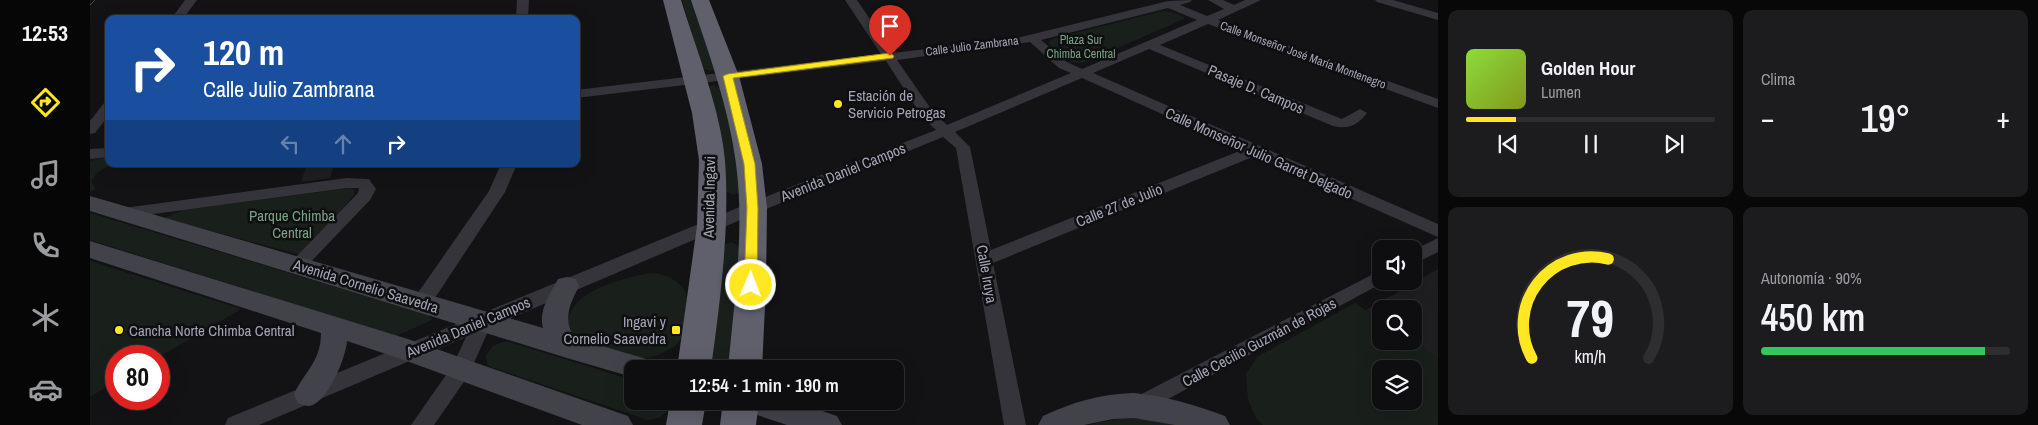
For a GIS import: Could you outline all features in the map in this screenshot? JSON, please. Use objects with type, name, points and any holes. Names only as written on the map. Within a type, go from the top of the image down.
[{"type":"highway","name":"Avenida Ingavi","points":[[672,0],[704,113],[712,160],[710,226],[695,360]]},
{"type":"highway","points":[[700,0],[728,76],[749,164],[752,208],[751,285],[746,360]]},
{"type":"highway","points":[[684,425],[686,410]]},
{"type":"highway","points":[[738,425],[740,410]]},
{"type":"street","points":[[179,15],[191,0]]},
{"type":"street","points":[[522,15],[523,0]]},
{"type":"street","name":"Calle Iruya","points":[[851,0],[928,115],[963,147],[1015,425]]},
{"type":"street","name":"Calle Julio Zambrana","points":[[580,94],[1033,38],[1186,0]]},
{"type":"street","points":[[1214,0],[1234,9]]},
{"type":"street","name":"Avenida Daniel Campos","points":[[236,425],[482,320],[752,208],[945,131],[1255,0]]},
{"type":"street","points":[[1381,0],[1438,17]]},
{"type":"street","name":"Calle Monseñor José María Montenegro","points":[[1168,4],[1438,104]]},
{"type":"street","name":"Calle Monseñor Julio Garret Delgado","points":[[1033,38],[1063,65],[1081,74],[1438,231]]},
{"type":"street","name":"Pasaje D. Campos","points":[[1150,44],[1344,125],[1360,113]]},
{"type":"street","points":[[90,130],[105,111]]},
{"type":"street","name":"Calle 27 de Julio","points":[[985,259],[1253,150]]},
{"type":"street","points":[[90,154],[105,152]]},
{"type":"street","points":[[422,302],[497,192],[508,167]]},
{"type":"street","points":[[124,213],[347,183],[364,183],[368,189],[364,196],[298,265]]},
{"type":"street","name":"Avenida Cornelio Saavedra","points":[[90,203],[624,364]]},
{"type":"street","points":[[1422,253],[1438,244]]},
{"type":"street","points":[[90,249],[411,351],[618,425]]},
{"type":"street","name":"Calle Cecilio Guzmán de Rojas","points":[[1136,406],[1372,281]]},
{"type":"street","points":[[567,286],[556,306],[554,324],[558,335],[567,347]]},
{"type":"street","points":[[422,425],[461,370],[482,320]]},
{"type":"street","points":[[308,394],[330,364],[335,344],[334,326]]},
{"type":"street","points":[[1053,425],[1068,417],[1089,410],[1112,406],[1164,409],[1215,425]]},
{"type":"street","points":[[780,410],[827,425]]},
{"type":"shaded area","points":[[306,167],[333,167],[330,178],[301,182]]},
{"type":"shaded area","points":[[1438,269],[1438,359],[1422,348],[1422,300],[1384,300],[1401,290],[1422,290],[1422,278]]},
{"type":"shaded area","points":[[1372,307],[1372,314],[1366,310]]},
{"type":"green space","points":[[682,0],[692,0],[716,68],[713,71],[703,69]]},
{"type":"green space","name":"Plaza Sur Chimba Central","points":[[1163,11],[1171,12],[1184,17],[1184,19],[1083,63],[1071,62],[1048,43],[1052,39]]},
{"type":"green space","points":[[714,85],[722,89],[731,126],[740,191],[734,195],[725,191],[709,90],[710,86]]},
{"type":"green space","points":[[105,157],[105,167],[107,167],[97,173],[91,182],[96,189],[90,192],[90,161]]},
{"type":"green space","name":"Parque Chimba Central","points":[[350,188],[355,190],[354,195],[304,252],[297,254],[164,218],[184,210]]},
{"type":"green space","points":[[90,213],[429,315],[432,320],[396,336],[90,240]]},
{"type":"green space","points":[[731,242],[739,248],[731,360],[712,360],[724,247]]},
{"type":"green space","points":[[90,261],[241,309],[170,351],[170,345],[105,345],[105,388],[90,397]]},
{"type":"green space","points":[[653,273],[673,279],[686,293],[687,316],[681,338],[676,345],[666,352],[638,358],[577,338],[571,331],[567,318],[575,305],[590,293],[611,283]]},
{"type":"green space","points":[[1355,303],[1372,315],[1372,350],[1422,350],[1422,348],[1438,359],[1438,425],[1263,425],[1256,418],[1248,399],[1246,374],[1257,357]]},
{"type":"green space","points":[[509,342],[624,378],[624,410],[667,410],[660,417],[648,420],[491,367],[487,364],[486,355],[493,346]]},
{"type":"green space","points":[[1127,417],[1186,425],[1089,425]]},
{"type":"tram line","points":[[90,5],[95,0]]},
{"type":"place","name":"Estación de Servicio Petrogas","points":[[838,104]]},
{"type":"place","name":"Cancha Norte Chimba Central","points":[[119,330]]},
{"type":"place","name":"Ingavi y Cornelio Saavedra","points":[[676,330]]},
{"type":"route","points":[[751,285],[752,208],[749,164],[728,76],[890,56]]}]
